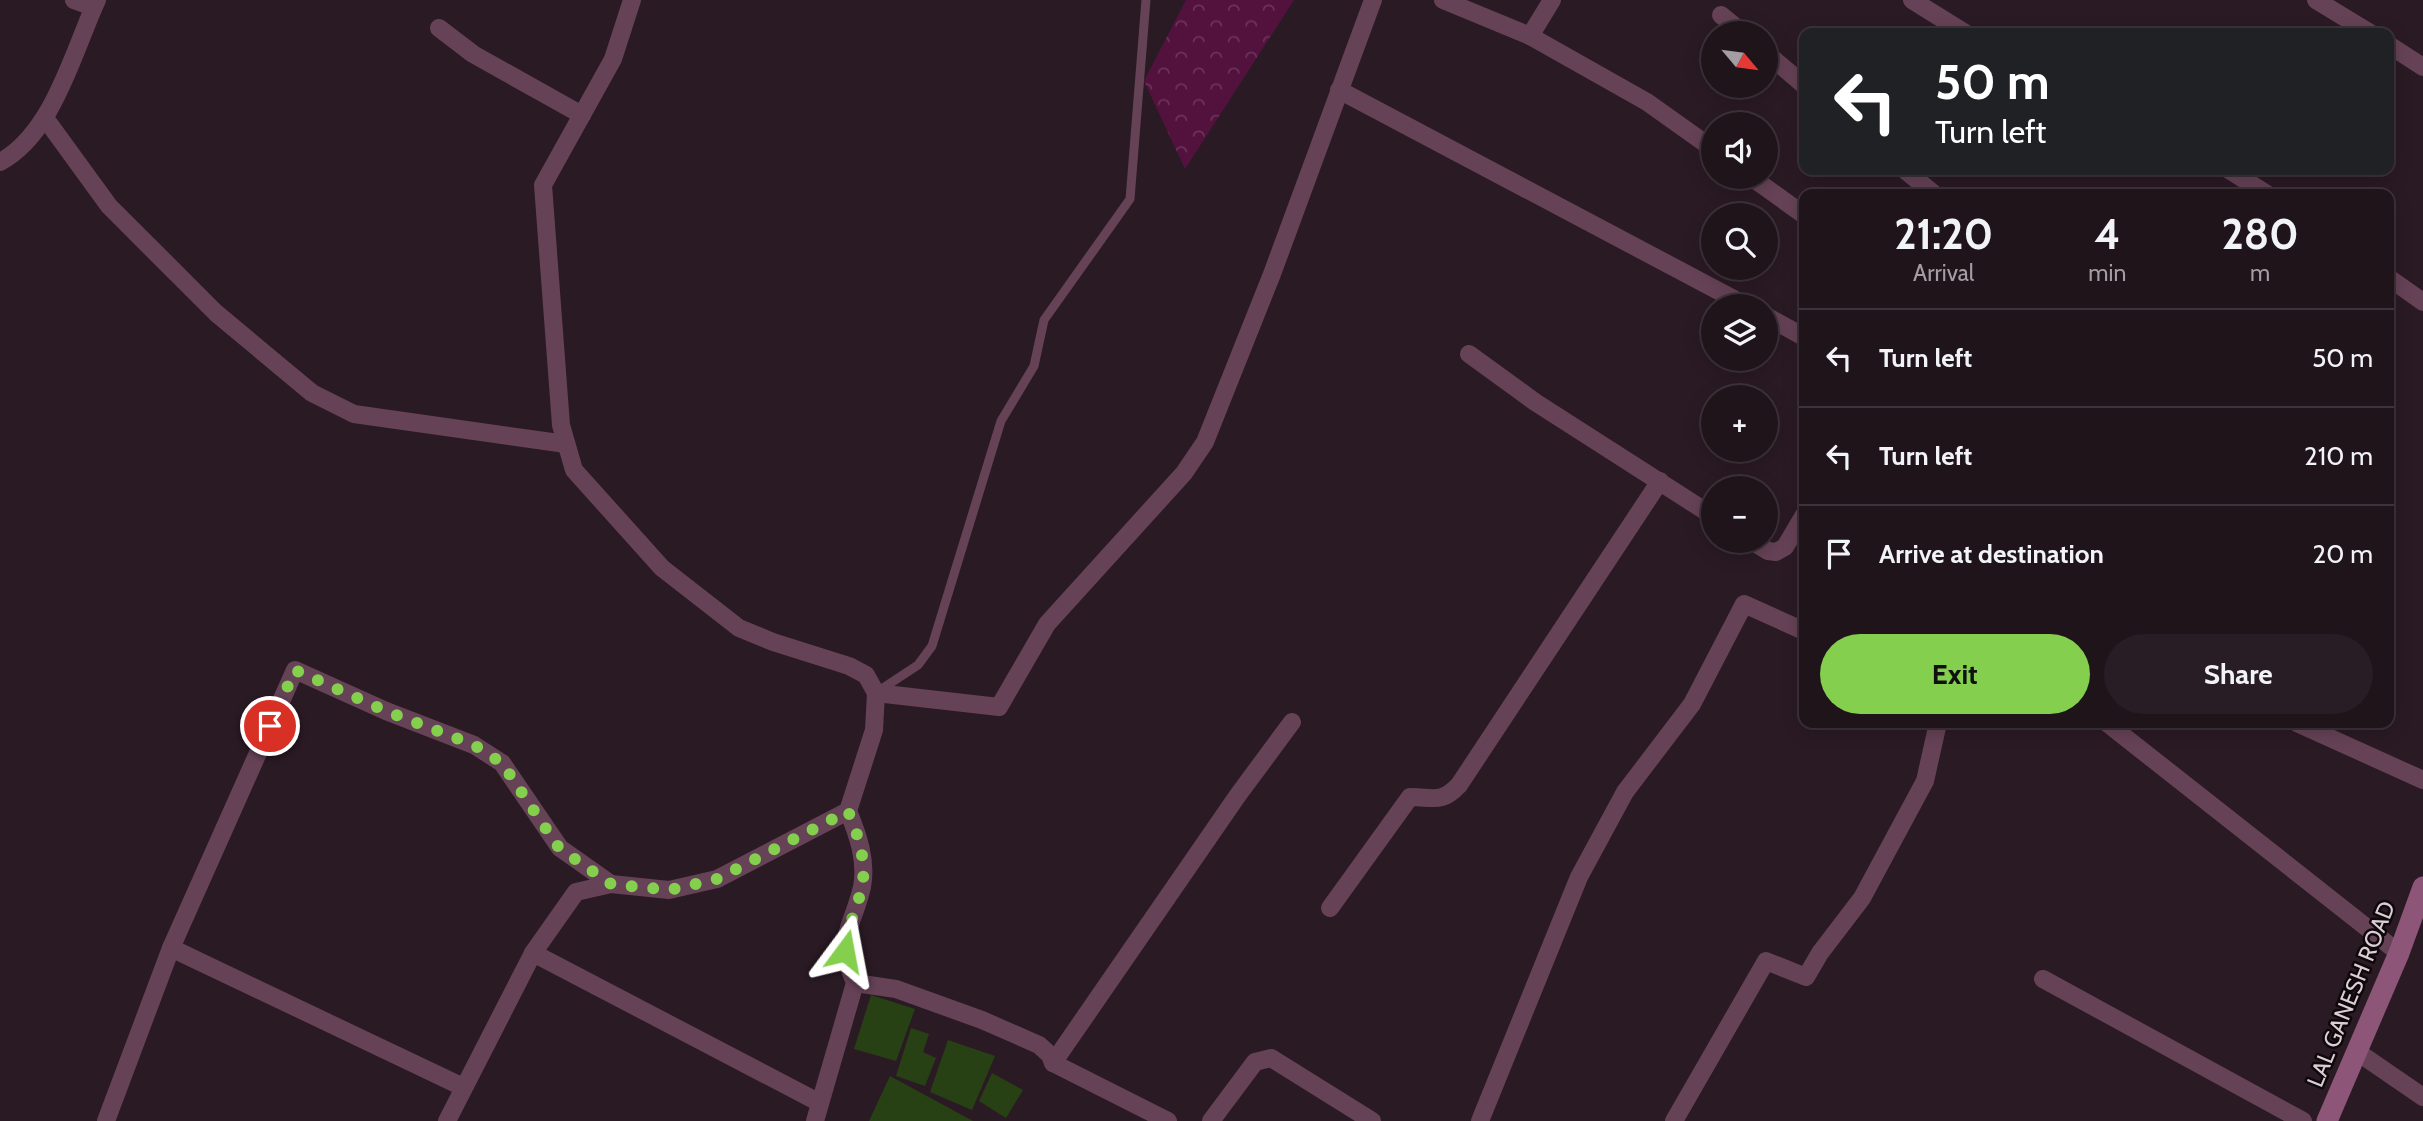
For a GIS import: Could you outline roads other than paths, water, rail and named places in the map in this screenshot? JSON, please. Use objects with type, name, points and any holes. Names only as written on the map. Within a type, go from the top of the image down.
[{"type":"main road","name":"LAL GANESH ROAD","points":[[2327,1121],[2399,953],[2423,887]]},
{"type":"street","points":[[0,162],[24,144],[45,118],[95,4],[74,0]]},
{"type":"street","points":[[632,0],[613,59],[543,185],[561,425],[574,470],[662,568],[739,628],[773,642],[849,666],[866,675],[876,693],[874,730],[848,811],[857,832],[863,872],[862,887],[845,940],[846,963],[855,983],[815,1121]]},
{"type":"street","points":[[876,693],[999,706],[1047,624],[1185,473],[1205,442],[1272,274],[1373,0]]},
{"type":"street","points":[[1443,0],[1530,36],[1647,102],[1701,140]]},
{"type":"street","points":[[1530,36],[1552,0]]},
{"type":"street","points":[[1912,0],[1957,28]]},
{"type":"street","points":[[2316,0],[2362,28]]},
{"type":"street","points":[[1721,15],[1728,21]]},
{"type":"street","points":[[439,28],[472,54],[582,115]]},
{"type":"street","points":[[2394,48],[2423,66]]},
{"type":"street","points":[[1778,63],[1799,81]]},
{"type":"street","points":[[1339,90],[1724,294]]},
{"type":"street","points":[[45,118],[109,206],[216,313],[312,393],[354,414],[566,444]]},
{"type":"street","points":[[1911,175],[1928,189]]},
{"type":"street","points":[[2237,175],[2259,189]]},
{"type":"street","points":[[1768,189],[1799,211]]},
{"type":"street","points":[[2394,282],[2423,302]]},
{"type":"street","points":[[1778,323],[1799,334]]},
{"type":"street","points":[[1469,354],[1535,402],[1701,508]]},
{"type":"street","points":[[1330,908],[1410,797],[1438,800],[1450,795],[1459,785],[1660,481]]},
{"type":"street","points":[[1778,551],[1785,547],[1799,524]]},
{"type":"street","points":[[1480,1121],[1579,877],[1625,792],[1692,704],[1744,604],[1799,629]]},
{"type":"street","points":[[106,1121],[171,948],[295,670],[386,711],[474,745],[502,763],[559,848],[611,884]]},
{"type":"street","points":[[1054,1063],[1238,795],[1292,722]]},
{"type":"street","points":[[1675,1121],[1766,961],[1806,977],[1820,953],[1862,898],[1925,781],[1937,728]]},
{"type":"street","points":[[2113,728],[2399,953]]},
{"type":"street","points":[[2308,728],[2423,780]]},
{"type":"street","points":[[447,1121],[533,953],[576,892],[611,884],[669,890],[717,879],[848,811]]},
{"type":"street","points":[[171,948],[463,1087]]},
{"type":"street","points":[[533,953],[820,1103]]},
{"type":"street","points":[[2043,979],[2303,1121]]},
{"type":"street","points":[[855,983],[896,989],[982,1020],[1039,1045],[1054,1063],[1168,1121]]},
{"type":"street","points":[[2356,1051],[2423,1097]]},
{"type":"street","points":[[1211,1121],[1255,1062],[1271,1058],[1372,1121]]},
{"type":"lane","points":[[876,693],[918,665],[932,646],[1001,421],[1034,366],[1044,320],[1130,199],[1146,0]]}]
